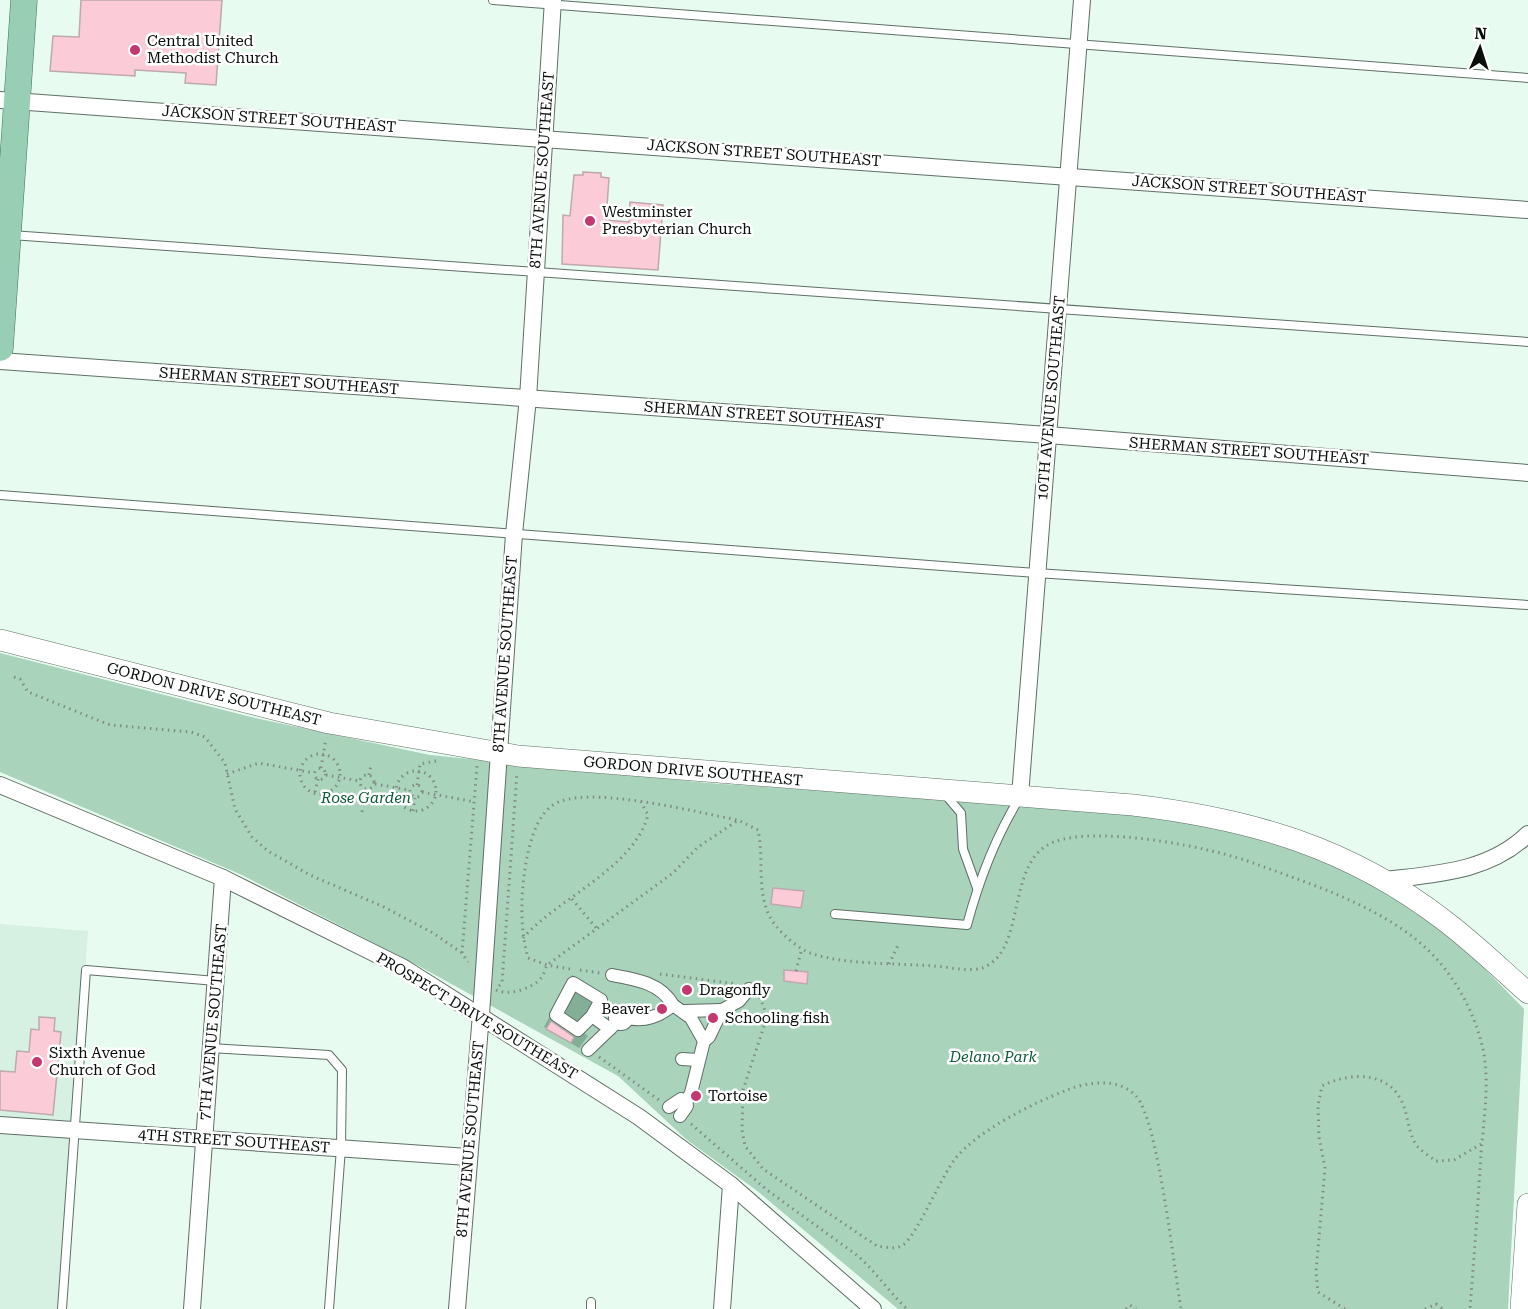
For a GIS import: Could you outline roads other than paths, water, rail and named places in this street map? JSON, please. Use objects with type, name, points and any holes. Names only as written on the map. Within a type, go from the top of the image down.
[{"type":"main road","points":[[0,348],[9,100],[24,0]]},
{"type":"street","name":"10TH AVENUE SOUTHEAST","points":[[1020,796],[1082,0]]},
{"type":"street","name":"8TH AVENUE SOUTHEAST","points":[[457,1309],[481,1014],[514,534],[528,399],[542,138],[553,2]]},
{"type":"street","name":"JACKSON STREET SOUTHEAST","points":[[9,100],[1070,175],[1528,210]]},
{"type":"street","name":"SHERMAN STREET SOUTHEAST","points":[[0,361],[1048,435],[1528,473]]},
{"type":"street","name":"GORDON DRIVE SOUTHEAST","points":[[0,640],[329,723],[499,753],[689,771],[1144,806],[1243,822],[1332,853],[1385,880],[1446,922],[1528,993]]},
{"type":"street","name":"PROSPECT DRIVE SOUTHEAST","points":[[0,785],[223,878],[404,968],[481,1014],[639,1117],[731,1185],[873,1309]]},
{"type":"street","points":[[1385,880],[1457,872],[1477,866],[1511,848],[1528,834]]},
{"type":"street","name":"7TH AVENUE SOUTHEAST","points":[[192,1309],[223,878]]},
{"type":"street","points":[[612,975],[652,985],[668,997],[673,1005],[685,1011],[722,1010],[739,1001],[749,989]]},
{"type":"street","points":[[592,1016],[618,1023],[642,1020],[654,1017],[673,1005]]},
{"type":"street","points":[[680,1116],[687,1106],[686,1102],[704,1041],[709,1037],[722,1010]]},
{"type":"street","points":[[685,1011],[704,1041]]},
{"type":"street","points":[[588,1050],[618,1023]]},
{"type":"street","points":[[682,1059],[698,1060]]},
{"type":"street","points":[[669,1107],[681,1099],[686,1102]]},
{"type":"street","name":"4TH STREET SOUTHEAST","points":[[0,1125],[74,1132],[203,1138],[468,1157]]},
{"type":"street","points":[[723,1309],[731,1185]]},
{"type":"street","points":[[1521,1309],[1528,1204]]},
{"type":"lane","points":[[493,0],[553,2],[1528,78]]},
{"type":"lane","points":[[4,235],[1528,342]]},
{"type":"lane","points":[[0,495],[1036,573],[1528,605]]},
{"type":"lane","points":[[942,790],[961,813],[963,849],[977,888]]},
{"type":"lane","points":[[835,914],[967,925],[977,888],[1008,816],[1020,796]]},
{"type":"lane","points":[[62,1309],[86,970],[216,981]]},
{"type":"lane","points":[[210,1048],[329,1055],[342,1070],[341,1148],[329,1309]]},
{"type":"place","name":"Central United Methodist Church","points":[[135,50]]},
{"type":"place","name":"Westminster Presbyterian Church","points":[[590,221]]},
{"type":"place","name":"Dragonfly","points":[[687,990]]},
{"type":"place","name":"Beaver","points":[[662,1009]]},
{"type":"place","name":"Schooling fish","points":[[713,1018]]},
{"type":"place","name":"Sixth Avenue Church of God","points":[[37,1062]]},
{"type":"place","name":"Tortoise","points":[[696,1096]]},
{"type":"park label","name":"Rose Garden","points":[[366,798]]},
{"type":"park label","name":"Delano Park","points":[[993,1057]]}]
